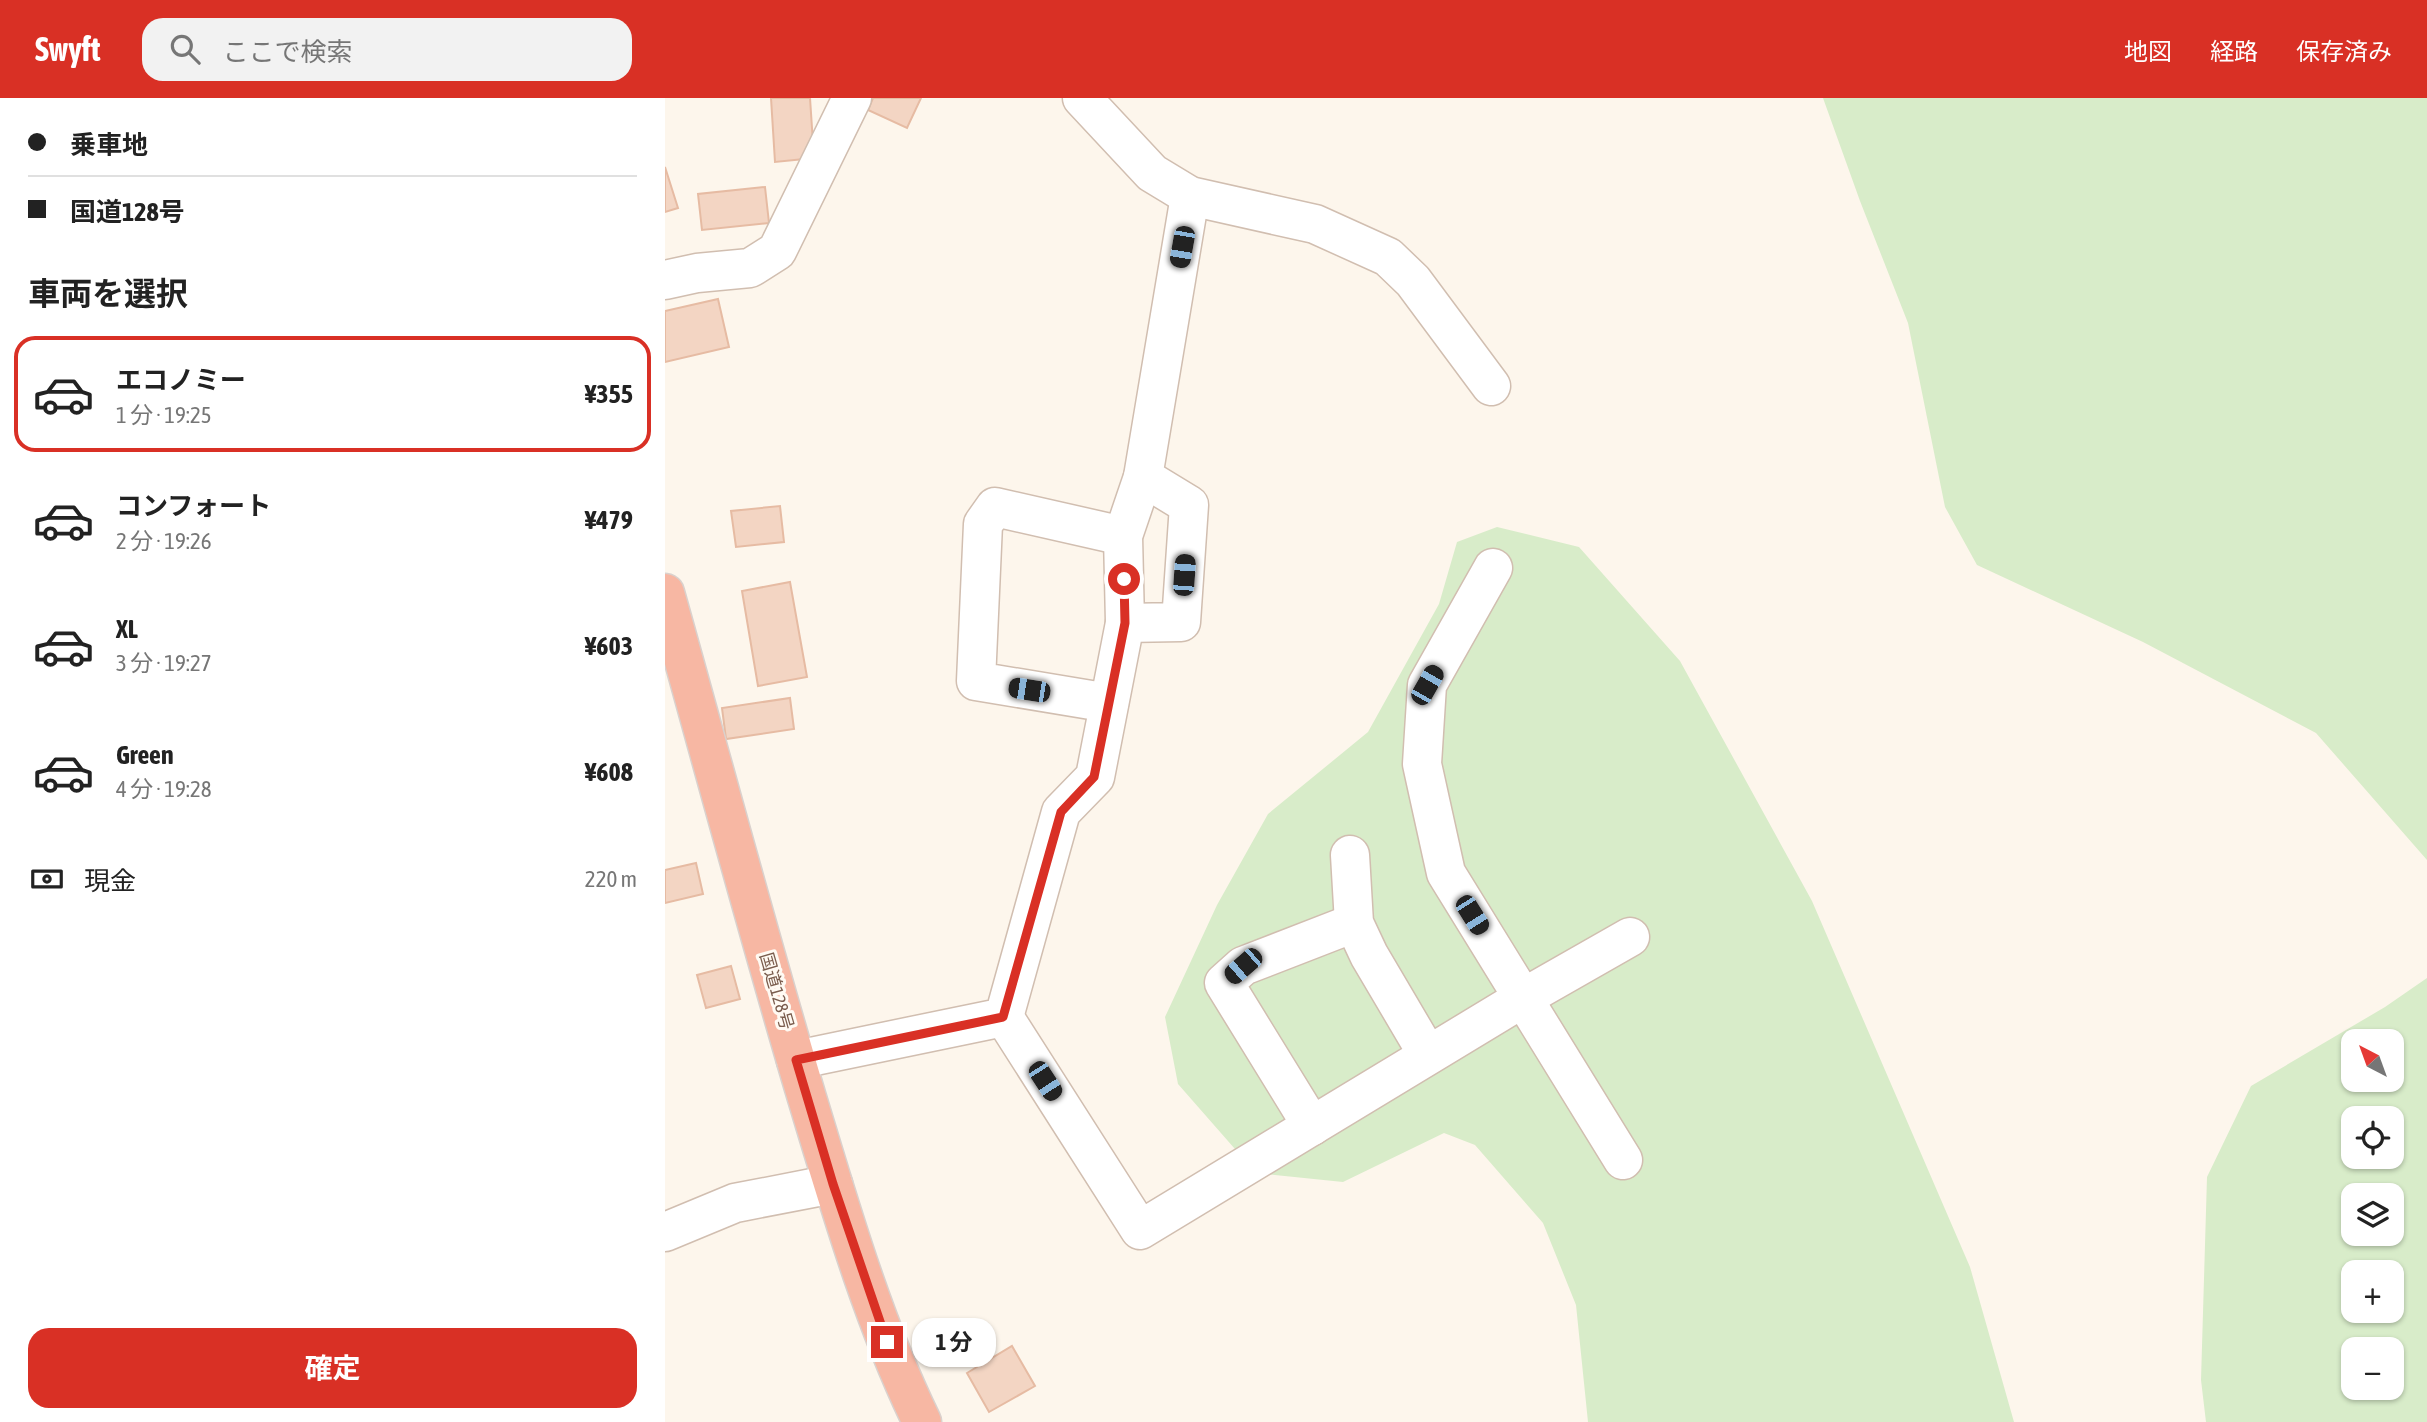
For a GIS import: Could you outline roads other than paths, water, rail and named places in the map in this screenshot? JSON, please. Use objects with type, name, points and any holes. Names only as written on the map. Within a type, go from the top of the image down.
[{"type":"highway","name":"国道128号","points":[[665,593],[833,1184],[896,1369],[922,1422]]},
{"type":"street","points":[[665,279],[750,268],[777,251],[852,98]]},
{"type":"street","points":[[1082,98],[1152,173],[1190,196],[1315,224],[1388,257],[1413,281],[1491,386]]},
{"type":"street","points":[[1190,196],[1143,477],[1123,536],[1125,623],[1094,777],[1061,812],[1003,1017],[1140,1230],[1523,998],[1630,937]]},
{"type":"street","points":[[1125,623],[1181,622],[1189,505],[1143,477]]},
{"type":"street","points":[[1109,703],[976,681],[983,524],[995,508],[1123,536]]},
{"type":"street","points":[[1493,568],[1427,685],[1422,764],[1446,873],[1623,1160]]},
{"type":"street","points":[[1350,855],[1354,923],[1369,955],[1428,1055]]},
{"type":"street","points":[[1312,1126],[1224,982],[1243,966],[1354,923]]},
{"type":"street","points":[[796,1060],[1003,1017]]},
{"type":"street","points":[[665,1232],[735,1203],[833,1184]]}]
